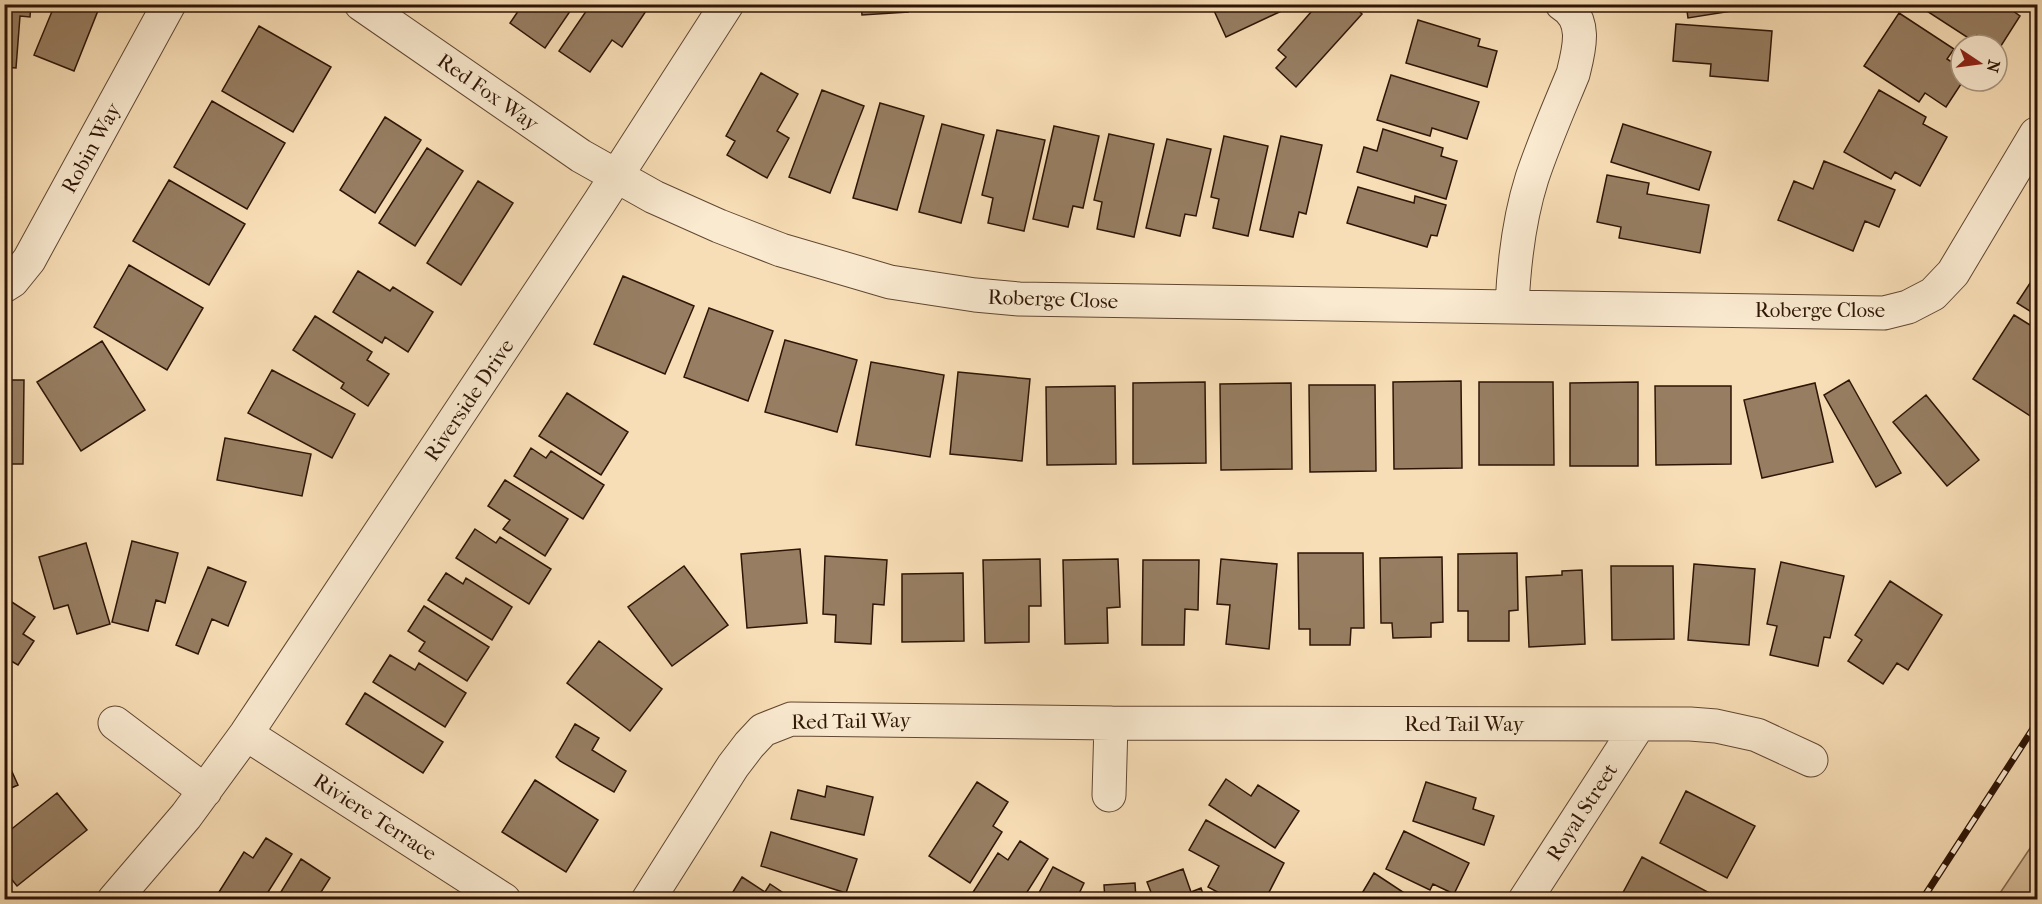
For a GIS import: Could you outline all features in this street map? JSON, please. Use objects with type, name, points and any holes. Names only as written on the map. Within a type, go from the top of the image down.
[{"type":"street","name":"Robin Way","points":[[4,286],[12,281],[29,260],[169,4]]},
{"type":"street","name":"Red Fox Way","points":[[362,4],[581,156],[616,177]]},
{"type":"street","name":"Riverside Drive","points":[[114,900],[205,791],[246,734],[616,177],[727,4]]},
{"type":"street","points":[[1512,306],[1514,262],[1532,178],[1573,74],[1577,56],[1579,34],[1577,18],[1569,8],[1562,4]]},
{"type":"street","name":"Roberge Close","points":[[616,177],[719,226],[781,250],[890,282],[934,290],[1008,298],[1066,301],[1884,313],[1908,307],[1934,294],[1953,273],[2036,134]]},
{"type":"street","name":"Red Tail Way","points":[[648,900],[733,766],[763,730],[791,719],[1111,723],[1690,724],[1757,735],[1810,760]]},
{"type":"street","points":[[115,723],[205,791]]},
{"type":"street","points":[[1109,795],[1111,723]]},
{"type":"street","name":"Royal Street","points":[[1525,900],[1639,724]]},
{"type":"street","name":"Riviere Terrace","points":[[246,734],[504,900]]},
{"type":"shaded area","points":[[2037,838],[2037,899],[1996,899]]},
{"type":"building","points":[[4,4],[31,4],[30,17],[20,16],[16,68],[4,67]]},
{"type":"building","points":[[40,4],[91,4],[99,8],[74,71],[34,55],[53,9]]},
{"type":"building","points":[[483,4],[498,4],[493,11]]},
{"type":"building","points":[[523,4],[575,4],[545,48],[510,23]]},
{"type":"building","points":[[591,4],[650,5],[622,47],[612,40],[590,72],[559,51]]},
{"type":"building","points":[[861,4],[908,4],[908,12],[862,15]]},
{"type":"building","points":[[1211,4],[1289,4],[1290,7],[1226,37]]},
{"type":"building","points":[[1318,4],[1352,4],[1362,14],[1296,87],[1276,68],[1286,57],[1278,50]]},
{"type":"building","points":[[1686,4],[1776,4],[1688,18]]},
{"type":"building","points":[[1920,4],[2003,4],[2020,16],[2009,33],[1961,33],[1919,6]]},
{"type":"building","points":[[1899,13],[1949,46],[1947,59],[1949,60],[1949,93],[1955,93],[1946,107],[1925,93],[1919,102],[1864,66]]},
{"type":"building","points":[[1418,20],[1480,39],[1478,46],[1497,51],[1487,87],[1406,63]]},
{"type":"building","points":[[1676,24],[1772,31],[1768,81],[1710,76],[1711,64],[1673,61]]},
{"type":"building","points":[[259,26],[331,67],[293,132],[222,91]]},
{"type":"building","points":[[761,73],[798,94],[777,131],[789,138],[767,178],[727,155],[735,141],[726,136]]},
{"type":"building","points":[[1391,75],[1479,102],[1467,139],[1432,128],[1430,136],[1377,120]]},
{"type":"building","points":[[822,90],[864,106],[830,193],[789,177]]},
{"type":"building","points":[[1879,90],[1926,117],[1923,124],[1947,137],[1920,186],[1895,172],[1891,179],[1844,152]]},
{"type":"building","points":[[212,101],[285,143],[247,209],[174,167]]},
{"type":"building","points":[[880,103],[924,116],[897,210],[853,198]]},
{"type":"building","points":[[385,117],[421,140],[375,213],[340,190]]},
{"type":"building","points":[[942,124],[984,135],[961,223],[919,212]]},
{"type":"building","points":[[1623,124],[1711,152],[1699,190],[1611,162]]},
{"type":"building","points":[[1054,126],[1099,136],[1083,208],[1073,206],[1068,227],[1033,219]]},
{"type":"building","points":[[1383,129],[1443,148],[1441,156],[1457,161],[1446,199],[1357,172],[1364,147],[1377,151]]},
{"type":"building","points":[[997,130],[1045,140],[1024,231],[988,223],[993,198],[982,195]]},
{"type":"building","points":[[1109,134],[1154,144],[1134,237],[1097,229],[1102,202],[1094,200]]},
{"type":"building","points":[[1224,136],[1268,146],[1248,236],[1213,228],[1219,199],[1211,197]]},
{"type":"building","points":[[1281,136],[1322,145],[1306,214],[1299,212],[1293,237],[1260,230]]},
{"type":"building","points":[[1167,139],[1211,149],[1196,216],[1185,214],[1180,236],[1146,228]]},
{"type":"building","points":[[4,140],[8,141],[4,164]]},
{"type":"building","points":[[427,148],[463,171],[415,246],[379,223]]},
{"type":"building","points":[[1824,161],[1895,190],[1879,227],[1865,221],[1853,251],[1778,220],[1794,181],[1813,189]]},
{"type":"building","points":[[1607,175],[1649,183],[1647,194],[1709,205],[1700,253],[1619,238],[1621,227],[1597,222]]},
{"type":"building","points":[[169,180],[245,224],[209,285],[133,241]]},
{"type":"building","points":[[478,181],[513,203],[461,285],[427,263]]},
{"type":"building","points":[[1358,187],[1414,203],[1415,196],[1446,205],[1437,236],[1431,235],[1427,247],[1347,223]]},
{"type":"building","points":[[129,265],[203,308],[167,370],[94,327]]},
{"type":"building","points":[[358,271],[390,291],[393,287],[433,312],[408,352],[385,337],[382,343],[333,312]]},
{"type":"building","points":[[2038,271],[2038,316],[2017,303]]},
{"type":"building","points":[[623,276],[694,306],[665,374],[594,344]]},
{"type":"building","points":[[709,308],[773,331],[748,401],[684,377]]},
{"type":"building","points":[[2014,315],[2038,330],[2038,421],[1973,379]]},
{"type":"building","points":[[315,316],[372,352],[367,360],[389,374],[368,406],[341,388],[344,383],[293,350]]},
{"type":"building","points":[[785,340],[857,360],[837,432],[765,412]]},
{"type":"building","points":[[102,341],[145,410],[81,451],[37,382]]},
{"type":"building","points":[[871,362],[944,375],[930,457],[856,445]]},
{"type":"building","points":[[272,370],[355,414],[332,458],[248,413]]},
{"type":"building","points":[[958,372],[1030,379],[1022,461],[950,454]]},
{"type":"building","points":[[4,380],[24,380],[23,464],[4,464]]},
{"type":"building","points":[[1849,380],[1901,473],[1876,487],[1824,395]]},
{"type":"building","points":[[1461,381],[1462,468],[1394,469],[1393,382]]},
{"type":"building","points":[[1205,382],[1206,463],[1133,464],[1133,383]]},
{"type":"building","points":[[1479,382],[1553,382],[1554,465],[1479,465]]},
{"type":"building","points":[[1638,382],[1638,466],[1570,466],[1570,383]]},
{"type":"building","points":[[1291,383],[1292,469],[1221,470],[1220,384]]},
{"type":"building","points":[[1815,383],[1833,462],[1762,478],[1744,400]]},
{"type":"building","points":[[1309,385],[1375,385],[1376,471],[1310,472]]},
{"type":"building","points":[[1115,386],[1116,464],[1047,465],[1046,387]]},
{"type":"building","points":[[1655,386],[1731,386],[1731,464],[1656,465]]},
{"type":"building","points":[[567,393],[628,432],[601,475],[539,436]]},
{"type":"building","points":[[1926,395],[1979,460],[1947,486],[1893,422]]},
{"type":"building","points":[[225,438],[311,454],[302,496],[217,480]]},
{"type":"building","points":[[531,448],[546,458],[551,451],[604,485],[583,519],[514,476]]},
{"type":"building","points":[[505,480],[568,519],[545,556],[503,529],[510,520],[488,506]]},
{"type":"building","points":[[475,529],[496,543],[500,537],[551,569],[529,604],[456,558]]},
{"type":"building","points":[[132,541],[178,553],[165,603],[156,600],[148,631],[112,622]]},
{"type":"building","points":[[86,543],[110,624],[77,634],[68,605],[54,609],[39,557]]},
{"type":"building","points":[[800,549],[807,623],[747,628],[741,554]]},
{"type":"building","points":[[1298,553],[1363,553],[1364,628],[1351,628],[1350,645],[1310,645],[1310,629],[1299,629]]},
{"type":"building","points":[[1517,553],[1518,610],[1509,611],[1509,641],[1468,641],[1468,611],[1458,611],[1458,554]]},
{"type":"building","points":[[825,556],[887,560],[884,605],[873,604],[871,644],[835,642],[836,615],[823,614]]},
{"type":"building","points":[[1442,557],[1443,622],[1431,623],[1431,637],[1393,638],[1392,623],[1381,623],[1380,558]]},
{"type":"building","points":[[1040,559],[1041,606],[1029,606],[1029,642],[985,643],[983,560]]},
{"type":"building","points":[[1118,559],[1120,607],[1107,608],[1108,643],[1065,644],[1063,560]]},
{"type":"building","points":[[1221,559],[1277,564],[1269,649],[1226,644],[1230,605],[1217,604]]},
{"type":"building","points":[[1143,560],[1199,560],[1198,610],[1185,609],[1184,645],[1142,645]]},
{"type":"building","points":[[1781,562],[1844,576],[1830,638],[1824,637],[1818,666],[1770,655],[1777,626],[1767,624]]},
{"type":"building","points":[[1694,564],[1755,569],[1749,645],[1688,640]]},
{"type":"building","points":[[684,566],[728,625],[672,666],[628,607]]},
{"type":"building","points":[[1611,566],[1673,566],[1674,639],[1612,640]]},
{"type":"building","points":[[208,567],[246,582],[228,626],[212,619],[198,654],[176,645]]},
{"type":"building","points":[[1582,570],[1585,644],[1529,647],[1526,577],[1562,575],[1562,571]]},
{"type":"building","points":[[446,573],[463,584],[466,578],[512,607],[492,640],[428,600]]},
{"type":"building","points":[[963,573],[964,641],[902,642],[902,574]]},
{"type":"building","points":[[1890,581],[1942,615],[1908,670],[1897,663],[1883,684],[1848,661],[1862,640],[1855,635]]},
{"type":"building","points":[[4,597],[35,617],[23,634],[34,641],[18,665],[4,657]]},
{"type":"building","points":[[424,606],[489,647],[467,681],[419,651],[425,642],[408,631]]},
{"type":"building","points":[[599,641],[662,689],[630,731],[567,683]]},
{"type":"building","points":[[390,655],[415,670],[419,663],[466,693],[445,727],[373,682]]},
{"type":"building","points":[[365,693],[443,742],[423,773],[346,724]]},
{"type":"building","points":[[575,724],[599,738],[592,750],[626,771],[614,792],[556,757]]},
{"type":"building","points":[[4,754],[18,785],[4,791]]},
{"type":"building","points":[[1226,779],[1251,796],[1258,785],[1299,811],[1275,848],[1209,805]]},
{"type":"building","points":[[535,780],[598,820],[566,872],[502,832]]},
{"type":"building","points":[[977,782],[1008,802],[993,826],[1002,832],[970,883],[929,856]]},
{"type":"building","points":[[1426,782],[1476,798],[1473,809],[1494,816],[1484,845],[1413,821]]},
{"type":"building","points":[[827,786],[873,797],[864,835],[791,819],[798,790],[825,797]]},
{"type":"building","points":[[1686,791],[1755,826],[1727,878],[1660,843]]},
{"type":"building","points":[[57,793],[87,830],[17,886],[4,870],[4,835]]},
{"type":"building","points":[[1206,820],[1284,863],[1265,900],[1232,900],[1208,887],[1219,866],[1189,850]]},
{"type":"building","points":[[1404,831],[1469,863],[1454,894],[1433,884],[1430,890],[1386,869]]},
{"type":"building","points":[[771,832],[857,859],[846,893],[761,866]]},
{"type":"building","points":[[266,838],[292,854],[263,900],[214,900],[244,852],[253,858]]},
{"type":"building","points":[[1020,841],[1048,859],[1022,900],[968,900],[998,853],[1008,860]]},
{"type":"building","points":[[1642,857],[1719,898],[1718,900],[1619,900]]},
{"type":"building","points":[[301,859],[330,878],[316,900],[276,900]]},
{"type":"building","points":[[1053,867],[1084,883],[1076,900],[1035,900]]},
{"type":"building","points":[[1183,869],[1191,892],[1201,888],[1205,900],[1154,900],[1147,882]]},
{"type":"building","points":[[1374,873],[1415,900],[1358,900]]},
{"type":"building","points":[[742,877],[765,892],[770,884],[794,900],[728,900]]},
{"type":"building","points":[[1135,883],[1136,900],[1105,900],[1104,885]]},
{"type":"railway","points":[[1922,900],[2038,721]]}]
